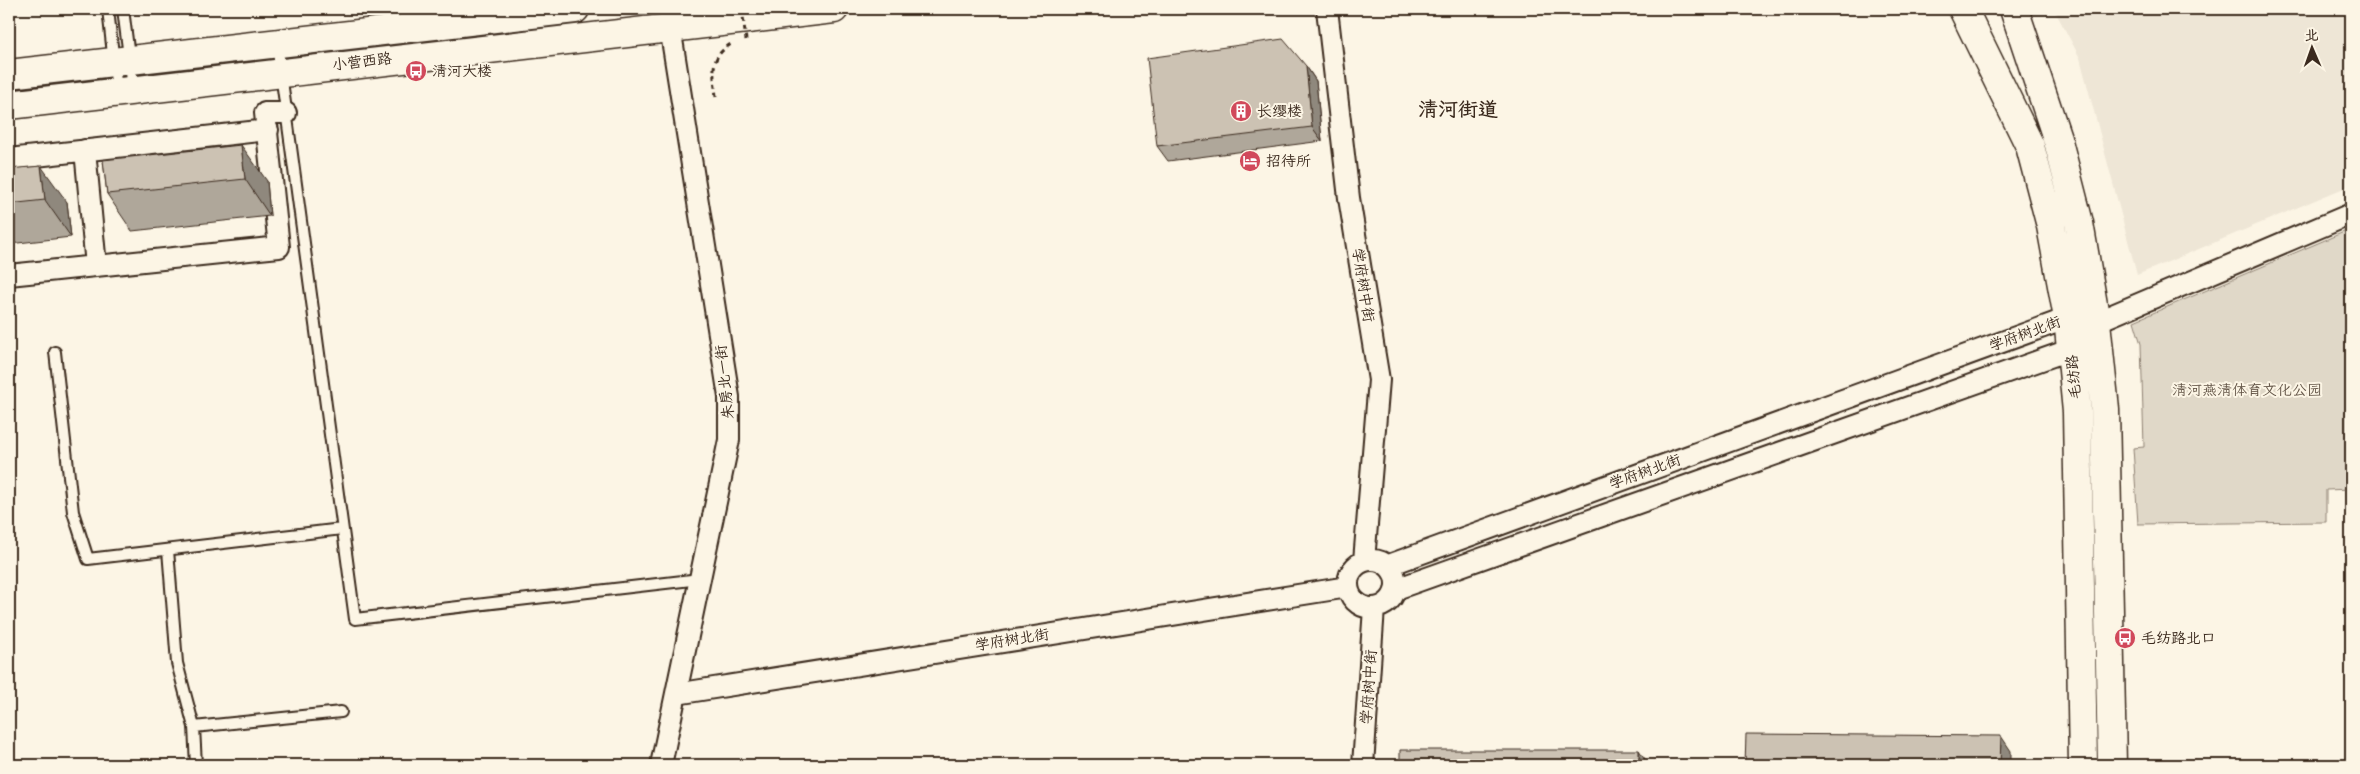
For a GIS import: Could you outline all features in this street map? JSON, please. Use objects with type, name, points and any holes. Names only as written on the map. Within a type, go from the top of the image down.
[{"type":"main road","name":"小营西路","points":[[9,74],[564,9]]},
{"type":"main road","name":"小营西路","points":[[9,105],[670,26],[834,9]]},
{"type":"main road","name":"毛纺路","points":[[1964,9],[2030,146],[2051,226],[2068,318],[2077,412],[2083,765]]},
{"type":"main road","name":"毛纺路","points":[[2014,9],[2058,140],[2079,223],[2096,322],[2105,409],[2112,765]]},
{"type":"street","name":"学府树中街","points":[[1327,9],[1349,198],[1379,380],[1364,561]]},
{"type":"street","name":"朱房北一街","points":[[661,765],[729,440],[729,397],[670,26]]},
{"type":"street","points":[[9,276],[279,247],[265,113],[286,113]]},
{"type":"street","points":[[9,158],[268,130]]},
{"type":"street","points":[[85,150],[96,266]]},
{"type":"street","points":[[2096,322],[2351,214]]},
{"type":"street","name":"学府树北街","points":[[1388,565],[2068,318],[2096,322]]},
{"type":"street","name":"学府树北街","points":[[1396,589],[2072,349],[2096,322]]},
{"type":"street","points":[[1377,560],[1388,565],[1395,576],[1396,589],[1392,598],[1385,605],[1374,608],[1363,606],[1353,599],[1348,586],[1351,572],[1364,561],[1377,560]]},
{"type":"street","name":"学府树北街","points":[[676,694],[1348,586]]},
{"type":"street","name":"学府树中街","points":[[1363,765],[1374,608]]},
{"type":"lane","points":[[108,9],[121,61],[125,90]]},
{"type":"lane","points":[[123,9],[121,61],[125,90]]},
{"type":"lane","points":[[277,43],[355,619],[700,579]]},
{"type":"lane","points":[[55,352],[73,512],[88,559],[342,529]]},
{"type":"lane","points":[[168,550],[177,664],[194,727],[196,765]]},
{"type":"lane","points":[[194,727],[341,712]]},
{"type":"path","points":[[742,9],[746,40]]},
{"type":"path","points":[[740,41],[755,39]]},
{"type":"path","points":[[716,97],[714,61],[725,47],[734,42]]},
{"type":"shaded area","points":[[2054,9],[2351,9],[2351,185],[2137,275],[2080,58]]},
{"type":"green space","name":"清河燕清体育文化公园","points":[[2351,229],[2351,489],[2326,490],[2326,522],[2138,524],[2133,448],[2144,447],[2141,344],[2134,321]]},
{"type":"building","name":"长缨楼","points":[[1283,39],[1306,66],[1312,127],[1157,146],[1147,58]]},
{"type":"building","points":[[241,145],[245,179],[107,194],[103,160]]},
{"type":"building","points":[[41,166],[45,200],[9,204],[9,169]]},
{"type":"building","points":[[1746,734],[2001,736],[2000,765],[1745,765]]},
{"type":"building","points":[[1400,750],[1639,750],[1639,765],[1400,765]]},
{"type":"place","name":"清河大楼","points":[[416,71]]},
{"type":"place","name":"长缨楼","points":[[1241,111]]},
{"type":"place","name":"招待所","points":[[1250,161]]},
{"type":"place","name":"毛纺路北口","points":[[2125,638]]},
{"type":"district","name":"清河街道","points":[[1458,110]]}]
